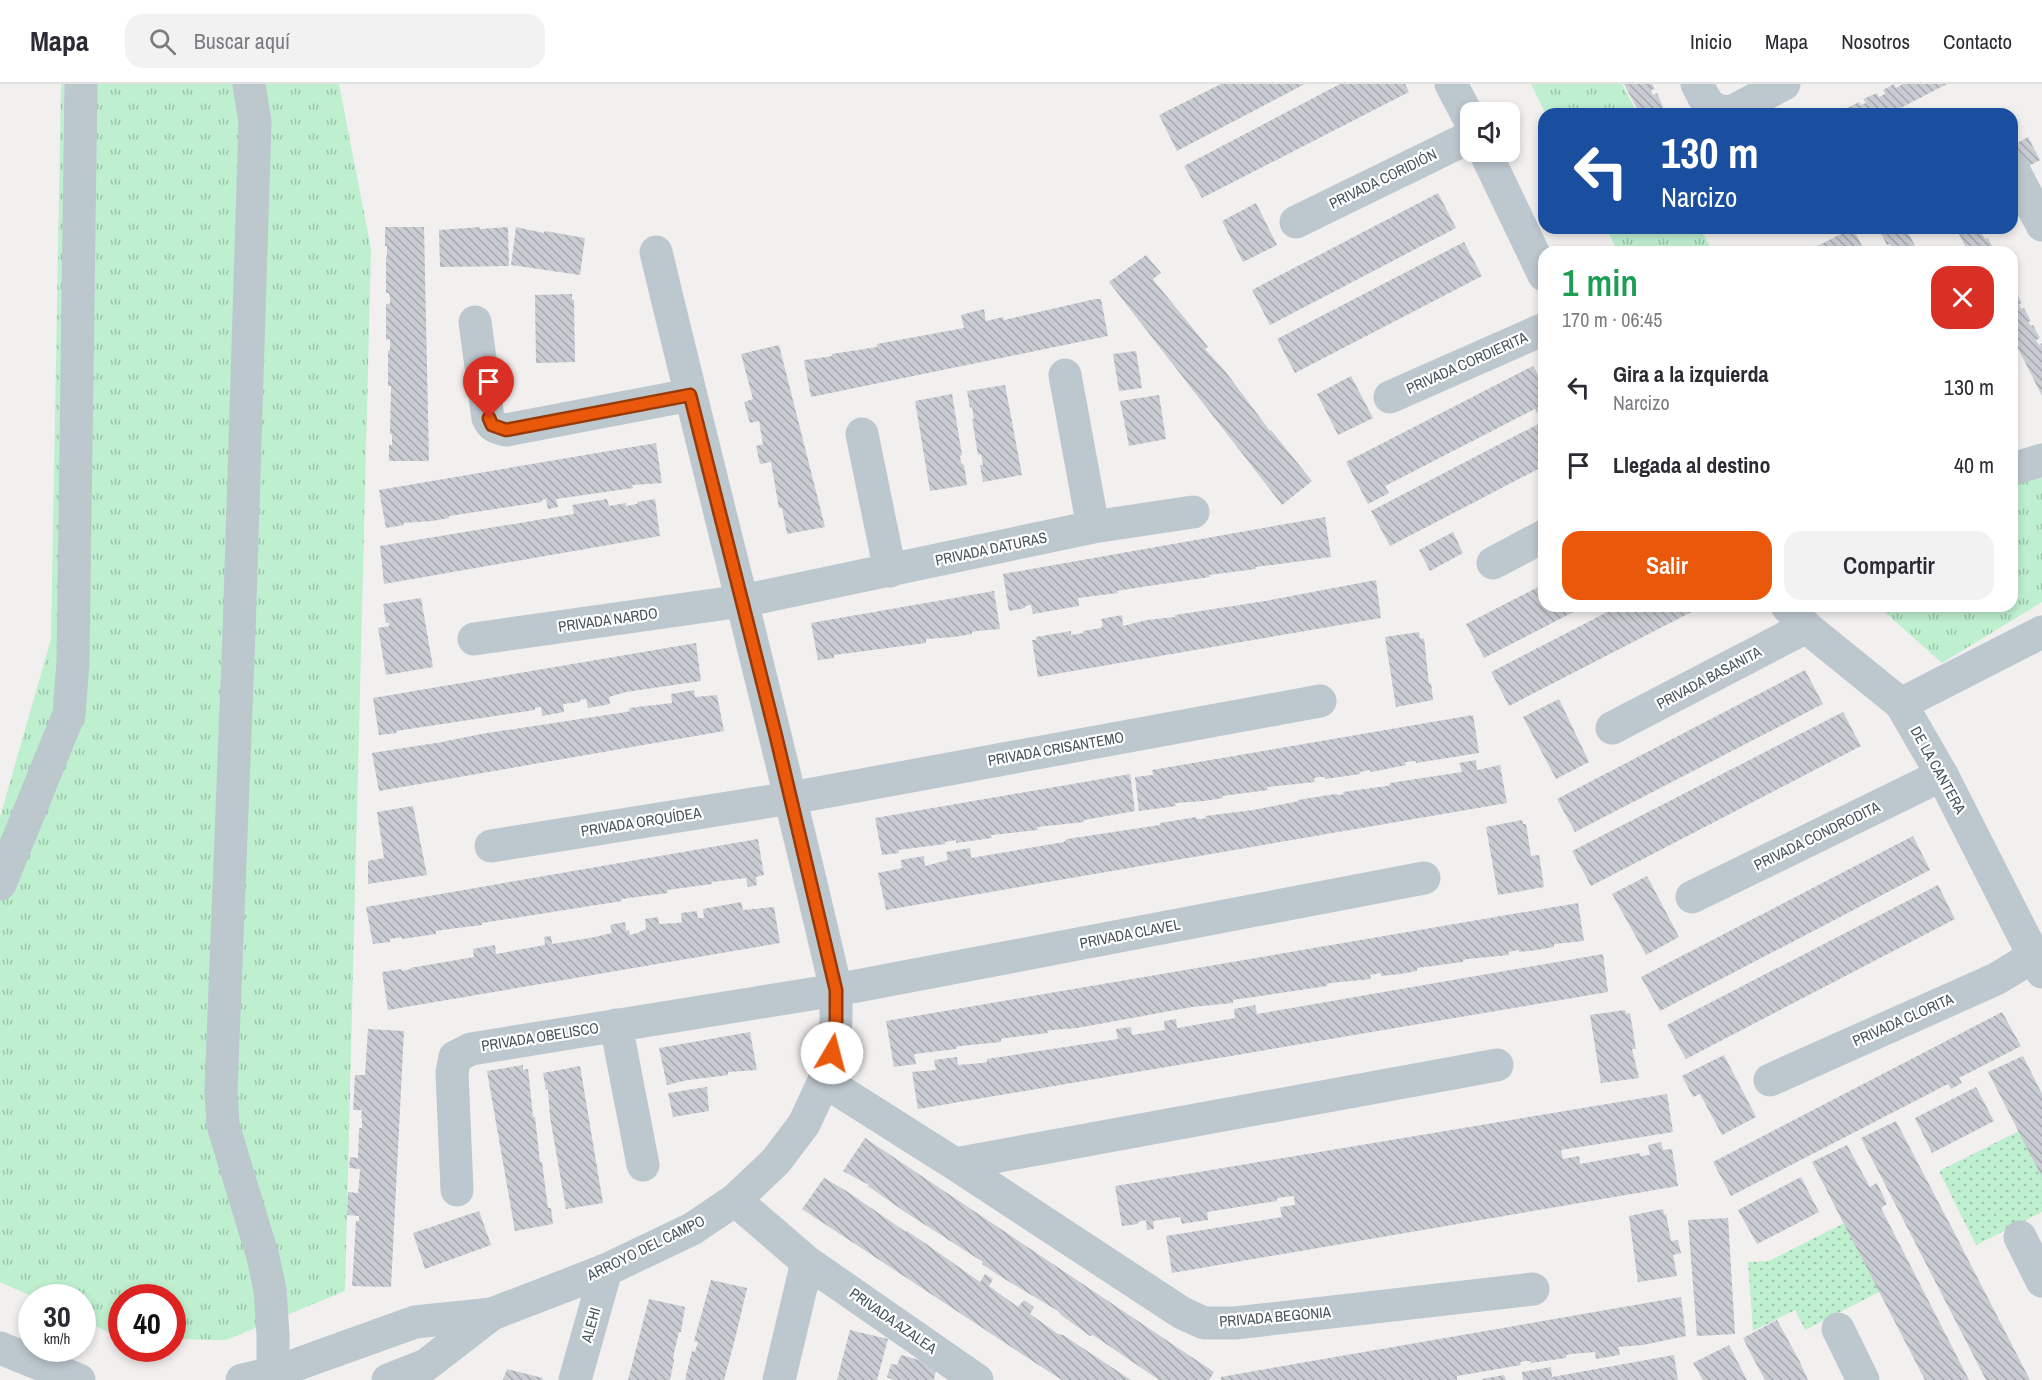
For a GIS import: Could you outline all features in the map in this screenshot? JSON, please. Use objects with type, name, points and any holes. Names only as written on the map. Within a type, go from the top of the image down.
[{"type":"street","points":[[0,884],[69,714],[73,662],[81,84]]},
{"type":"street","points":[[249,84],[255,122],[239,633],[221,1089],[223,1125],[263,1257],[270,1290],[273,1377]]},
{"type":"street","points":[[1451,84],[1460,102]]},
{"type":"street","points":[[1697,84],[1706,102],[1712,108]]},
{"type":"street","points":[[1739,108],[1784,84]]},
{"type":"street","name":"PRIVADA CORIDIÓN","points":[[1296,222],[1460,142]]},
{"type":"street","points":[[1490,162],[1538,262]]},
{"type":"street","points":[[2018,179],[2042,225]]},
{"type":"street","name":"ARROYO DEL CAMPO","points":[[242,1380],[273,1377],[415,1322],[492,1314],[606,1270],[692,1229],[735,1200],[776,1161],[804,1124],[824,1081],[832,1053],[836,1021],[836,990],[656,252]]},
{"type":"street","points":[[475,322],[489,418],[496,428],[506,430],[690,395]]},
{"type":"street","name":"PRIVADA CORDIERITA","points":[[1390,397],[1538,331]]},
{"type":"street","points":[[1065,375],[1093,527]]},
{"type":"street","points":[[862,434],[890,571]]},
{"type":"street","points":[[2018,467],[2042,460]]},
{"type":"street","name":"PRIVADA DATURAS","points":[[742,601],[1093,527],[1192,512]]},
{"type":"street","points":[[1493,563],[1538,539]]},
{"type":"street","name":"PRIVADA NARDO","points":[[474,639],[742,601]]},
{"type":"street","name":"DE LA CANTERA","points":[[1796,616],[1901,704],[1942,775],[2038,964]]},
{"type":"street","name":"PRIVADA BASANITA","points":[[1612,728],[1796,616]]},
{"type":"street","points":[[1901,704],[2042,632]]},
{"type":"street","name":"PRIVADA CRISANTEMO","points":[[791,798],[1320,700]]},
{"type":"street","name":"PRIVADA CONDRODITA","points":[[1692,897],[1942,775]]},
{"type":"street","name":"PRIVADA ORQUÍDEA","points":[[491,846],[791,798]]},
{"type":"street","name":"PRIVADA CLAVEL","points":[[836,990],[1424,878]]},
{"type":"street","name":"PRIVADA CLORITA","points":[[1770,1080],[1996,979],[2038,964]]},
{"type":"street","name":"PRIVADA OBELISCO","points":[[457,1190],[452,1072],[455,1057],[471,1048],[836,990]]},
{"type":"street","name":"PRIVADA OBELISCO","points":[[616,1025],[643,1165]]},
{"type":"street","points":[[955,1164],[1497,1065]]},
{"type":"street","name":"PRIVADA BEGONIA","points":[[824,1081],[1182,1313],[1204,1323],[1235,1323],[1533,1289]]},
{"type":"street","name":"PRIVADA AZALEA","points":[[735,1200],[807,1262],[977,1380]]},
{"type":"street","points":[[2020,1237],[2042,1281]]},
{"type":"street","points":[[779,1380],[807,1262]]},
{"type":"street","name":"ALEHI","points":[[576,1380],[606,1270]]},
{"type":"street","name":"ARROYO DEL CAMPO","points":[[388,1380],[426,1365],[492,1314]]},
{"type":"street","points":[[1838,1329],[1863,1380]]},
{"type":"street","points":[[0,1348],[80,1380]]},
{"type":"green space","points":[[61,84],[339,84],[371,249],[345,1291],[226,1340],[186,1339],[186,1284],[108,1284],[108,1332],[96,1326],[96,1284],[18,1284],[18,1290],[0,1282],[0,817],[51,639]]},
{"type":"green space","points":[[1531,84],[1622,84],[1635,108],[1543,108]]},
{"type":"green space","points":[[1609,234],[1703,234],[1710,246],[1615,246]]},
{"type":"green space","points":[[2042,469],[2042,602],[1942,663],[1885,612],[2018,612],[2018,479]]},
{"type":"green space","points":[[2033,1124],[2042,1142],[2042,1212],[1976,1245],[1939,1171]]},
{"type":"green space","points":[[1848,1221],[1883,1290],[1805,1330],[1795,1310],[1753,1331],[1748,1262],[1769,1261]]},
{"type":"building","points":[[1221,84],[1305,84],[1177,151],[1159,115]]},
{"type":"building","points":[[1340,84],[1405,84],[1409,92],[1202,198],[1184,166]]},
{"type":"building","points":[[1624,84],[1652,84],[1655,89],[1651,90],[1653,95],[1657,93],[1663,107],[1637,108]]},
{"type":"building","points":[[1894,84],[1896,88],[1903,84],[1947,84],[1901,108],[1847,108],[1859,102],[1861,105],[1866,103],[1863,99],[1877,93],[1879,97],[1885,94],[1883,90]]},
{"type":"building","points":[[2028,137],[2040,160],[2018,172],[2018,143]]},
{"type":"building","points":[[1438,193],[1456,228],[1270,325],[1252,290]]},
{"type":"building","points":[[1256,203],[1277,245],[1243,262],[1222,221]]},
{"type":"building","points":[[385,227],[424,227],[429,461],[389,461],[392,434],[390,434],[391,386],[388,386],[390,339],[386,340],[386,304],[390,304],[390,298],[389,293],[386,293]]},
{"type":"building","points":[[480,227],[480,229],[508,227],[509,266],[440,267],[439,230]]},
{"type":"building","points":[[516,227],[585,238],[580,275],[511,265]]},
{"type":"building","points":[[1841,234],[1856,234],[1862,246],[1818,246]]},
{"type":"building","points":[[1881,234],[1909,234],[1915,246],[1891,246],[1890,244],[1887,245]]},
{"type":"building","points":[[1959,234],[1982,234],[1985,239],[1988,238],[1992,246],[1965,246]]},
{"type":"building","points":[[1464,242],[1482,276],[1295,373],[1277,339]]},
{"type":"building","points":[[1146,255],[1161,273],[1153,279],[1155,282],[1208,347],[1205,349],[1312,481],[1282,505],[1109,282]]},
{"type":"building","points":[[572,294],[575,362],[536,363],[535,295]]},
{"type":"building","points":[[2018,296],[2022,303],[2019,304],[2021,309],[2024,308],[2031,321],[2028,322],[2031,326],[2033,325],[2040,338],[2036,340],[2039,345],[2042,343],[2042,396],[2018,348]]},
{"type":"building","points":[[1101,299],[1108,336],[811,397],[804,360],[964,328],[961,315],[984,309],[986,321],[1003,317],[1004,320]]},
{"type":"building","points":[[779,345],[825,527],[787,534],[782,508],[779,508],[771,462],[760,464],[756,446],[763,444],[759,421],[750,423],[744,402],[753,399],[741,354]]},
{"type":"building","points":[[1136,351],[1142,388],[1119,391],[1113,354]]},
{"type":"building","points":[[1533,366],[1538,375],[1538,412],[1535,409],[1385,486],[1389,493],[1368,504],[1346,462]]},
{"type":"building","points":[[1351,376],[1373,418],[1338,435],[1317,394]]},
{"type":"building","points":[[1005,385],[1022,475],[983,482],[980,465],[983,465],[981,454],[978,455],[972,407],[970,408],[967,391]]},
{"type":"building","points":[[952,394],[962,455],[960,456],[961,463],[964,465],[967,485],[930,491],[915,401]]},
{"type":"building","points":[[1159,395],[1166,439],[1129,446],[1120,401]]},
{"type":"building","points":[[1538,424],[1538,469],[1390,546],[1371,511]]},
{"type":"building","points":[[656,443],[662,483],[632,485],[633,488],[556,499],[558,507],[548,509],[546,499],[542,502],[449,516],[449,518],[432,521],[403,523],[404,525],[386,528],[379,490]]},
{"type":"building","points":[[607,499],[609,506],[626,503],[626,506],[655,499],[660,536],[384,584],[380,546],[574,514],[572,505]]},
{"type":"building","points":[[1325,517],[1331,557],[1256,567],[1256,569],[1078,598],[1079,606],[1033,614],[1031,605],[1009,611],[1003,574]]},
{"type":"building","points":[[1453,532],[1463,553],[1430,571],[1419,550]]},
{"type":"building","points":[[1376,580],[1381,618],[1038,677],[1032,640],[1036,640],[1036,637],[1071,631],[1071,635],[1083,633],[1083,631],[1101,628],[1103,625],[1101,619],[1122,615],[1123,626]]},
{"type":"building","points":[[1538,587],[1538,612],[1573,612],[1484,658],[1466,624]]},
{"type":"building","points":[[994,591],[1000,629],[926,639],[926,643],[834,655],[834,658],[818,660],[811,623]]},
{"type":"building","points":[[421,598],[433,667],[386,675],[378,628],[389,626],[389,623],[386,623],[383,604]]},
{"type":"building","points":[[1607,612],[1691,612],[1509,706],[1491,672]]},
{"type":"building","points":[[1419,632],[1420,639],[1424,638],[1433,700],[1396,707],[1385,637]]},
{"type":"building","points":[[696,643],[701,681],[626,692],[609,697],[610,704],[588,708],[586,699],[580,700],[580,702],[563,704],[564,712],[542,716],[541,707],[535,710],[379,735],[373,698]]},
{"type":"building","points":[[1805,670],[1823,704],[1575,832],[1557,799]]},
{"type":"building","points":[[694,690],[695,697],[717,695],[724,731],[379,791],[372,753],[626,712],[630,711],[629,708],[672,703],[671,694]]},
{"type":"building","points":[[1559,699],[1589,762],[1556,779],[1523,717]]},
{"type":"building","points":[[1843,712],[1861,746],[1591,886],[1572,851]]},
{"type":"building","points":[[1473,715],[1479,753],[1416,763],[1416,761],[1405,762],[1406,765],[1371,772],[1370,770],[1360,772],[1360,774],[1325,779],[1325,777],[1319,777],[1314,778],[1315,782],[1267,787],[1268,790],[1222,796],[1223,798],[1204,801],[1175,803],[1176,806],[1139,811],[1135,777],[1153,775],[1152,770]]},
{"type":"building","points":[[1476,760],[1477,770],[1500,765],[1507,803],[886,910],[878,873],[902,868],[901,860],[924,856],[925,866],[948,860],[946,852],[970,848],[971,858],[1064,842],[1067,839],[1160,825],[1160,823],[1196,817],[1202,819],[1206,818],[1205,816],[1253,810],[1298,800],[1387,786],[1390,783],[1462,772],[1459,763]]},
{"type":"building","points":[[1130,774],[1135,811],[1084,820],[1084,822],[1037,827],[1038,830],[991,835],[992,838],[956,843],[956,840],[945,842],[945,844],[898,850],[899,853],[882,855],[875,818]]},
{"type":"building","points":[[413,806],[427,875],[368,884],[368,861],[384,858],[377,812]]},
{"type":"building","points":[[1522,820],[1523,824],[1526,824],[1531,856],[1539,855],[1544,887],[1498,895],[1486,827]]},
{"type":"building","points":[[1913,836],[1930,870],[1660,1011],[1641,977]]},
{"type":"building","points":[[758,839],[764,875],[756,877],[757,885],[748,887],[746,878],[712,882],[712,884],[667,890],[668,893],[436,931],[436,934],[402,939],[401,937],[390,939],[390,942],[373,944],[366,907]]},
{"type":"building","points":[[1647,876],[1679,937],[1646,955],[1612,894]]},
{"type":"building","points":[[1938,885],[1955,919],[1686,1059],[1667,1025]]},
{"type":"building","points":[[741,902],[743,910],[774,907],[780,943],[388,1010],[382,972],[401,969],[402,971],[474,957],[473,949],[495,945],[496,954],[545,945],[544,937],[551,936],[552,944],[590,938],[612,933],[610,925],[625,922],[626,931],[629,930],[630,935],[646,929],[645,919],[658,917],[659,924],[677,923],[682,922],[681,913],[697,911],[698,918],[704,918],[703,909]]},
{"type":"building","points":[[1578,903],[1584,941],[1554,944],[1554,947],[1537,950],[1513,951],[1508,952],[1509,955],[1417,968],[1417,971],[1400,974],[1381,976],[1381,973],[1370,975],[1371,979],[1330,983],[1327,986],[1233,1000],[1233,1003],[1192,1007],[1077,1028],[1052,1030],[1047,1031],[1048,1033],[1005,1038],[1001,1039],[1001,1042],[914,1054],[916,1064],[894,1067],[886,1021]]},
{"type":"building","points":[[1603,954],[1608,992],[918,1109],[912,1072],[936,1070],[934,1060],[957,1057],[958,1065],[981,1063],[987,1062],[987,1059],[1118,1039],[1116,1029],[1131,1027],[1132,1035],[1165,1030],[1164,1021],[1176,1019],[1177,1028],[1235,1018],[1234,1009],[1255,1005],[1257,1014]]},
{"type":"building","points":[[1625,1010],[1626,1014],[1630,1013],[1636,1049],[1632,1049],[1639,1078],[1601,1083],[1590,1015]]},
{"type":"building","points":[[2002,1012],[2021,1046],[1959,1078],[1962,1083],[1951,1089],[1948,1084],[1731,1196],[1713,1162]]},
{"type":"building","points":[[368,1029],[404,1031],[391,1287],[352,1286],[356,1221],[359,1221],[359,1216],[347,1215],[348,1192],[358,1193],[360,1169],[349,1168],[350,1157],[358,1158],[362,1110],[353,1110],[355,1075],[365,1075]]},
{"type":"building","points":[[750,1032],[757,1070],[728,1072],[728,1075],[667,1085],[659,1048]]},
{"type":"building","points":[[1724,1055],[1756,1117],[1722,1135],[1700,1094],[1693,1097],[1682,1076]]},
{"type":"building","points":[[2023,1056],[2042,1094],[2042,1177],[1988,1072]]},
{"type":"building","points":[[523,1065],[523,1070],[528,1069],[540,1162],[542,1162],[548,1208],[551,1208],[553,1224],[515,1231],[487,1071]]},
{"type":"building","points":[[580,1066],[603,1203],[566,1209],[550,1117],[548,1089],[546,1090],[543,1073]]},
{"type":"building","points":[[707,1087],[709,1111],[673,1117],[668,1093]]},
{"type":"building","points":[[1976,1087],[1994,1121],[1932,1153],[1915,1118]]},
{"type":"building","points":[[1667,1094],[1673,1132],[1561,1150],[1563,1159],[1579,1156],[1580,1164],[1640,1153],[1640,1156],[1650,1155],[1648,1145],[1661,1142],[1663,1150],[1672,1149],[1678,1186],[1172,1273],[1166,1236],[1282,1217],[1280,1207],[1295,1205],[1294,1196],[1277,1198],[1277,1201],[1207,1212],[1208,1220],[1182,1224],[1180,1217],[1153,1221],[1154,1229],[1147,1230],[1146,1220],[1138,1224],[1122,1226],[1115,1186]]},
{"type":"building","points":[[1896,1121],[2030,1380],[1986,1380],[1861,1138]]},
{"type":"building","points":[[865,1138],[1214,1372],[1209,1380],[1159,1380],[1093,1335],[1090,1336],[1058,1311],[998,1275],[982,1264],[983,1262],[905,1212],[869,1185],[843,1171]]},
{"type":"building","points":[[1847,1145],[1870,1187],[1877,1183],[1887,1204],[1881,1208],[1969,1380],[1925,1380],[1845,1226],[1812,1162]]},
{"type":"building","points":[[1801,1177],[1819,1212],[1757,1244],[1738,1210]]},
{"type":"building","points":[[824,1178],[907,1231],[980,1282],[985,1274],[993,1279],[989,1286],[1018,1307],[1024,1300],[1034,1307],[1030,1314],[1131,1380],[1062,1380],[1037,1364],[802,1209]]},
{"type":"building","points":[[1663,1209],[1671,1241],[1678,1240],[1681,1253],[1673,1255],[1677,1276],[1638,1282],[1629,1216]]},
{"type":"building","points":[[479,1211],[491,1245],[425,1269],[413,1233]]},
{"type":"building","points":[[1728,1218],[1735,1334],[1697,1336],[1688,1220]]},
{"type":"building","points":[[711,1280],[747,1288],[736,1335],[724,1380],[685,1380],[692,1351],[695,1352],[698,1342],[694,1341]]},
{"type":"building","points":[[1681,1297],[1686,1336],[1643,1345],[1618,1347],[1620,1355],[1596,1359],[1595,1352],[1571,1354],[1566,1355],[1566,1358],[1531,1363],[1526,1361],[1520,1362],[1521,1365],[1457,1376],[1457,1380],[1221,1380],[1221,1377]]},
{"type":"building","points":[[649,1299],[685,1307],[670,1380],[628,1380]]},
{"type":"building","points":[[1777,1320],[1808,1380],[1765,1380],[1753,1358],[1743,1338]]},
{"type":"building","points":[[850,1330],[888,1339],[877,1380],[837,1380]]},
{"type":"building","points":[[1729,1345],[1747,1380],[1703,1380],[1693,1363]]},
{"type":"building","points":[[901,1355],[937,1365],[934,1380],[893,1380],[887,1377],[891,1364],[897,1365]]},
{"type":"building","points":[[1674,1355],[1678,1380],[1523,1380],[1522,1372],[1551,1367],[1552,1377]]},
{"type":"building","points":[[507,1369],[543,1378],[542,1380],[503,1380]]},
{"type":"building","points":[[1504,1375],[1506,1380],[1482,1379]]},
{"type":"route","points":[[489,418],[496,428],[506,430],[690,395],[775,732],[836,990],[836,1021],[832,1053]]}]
